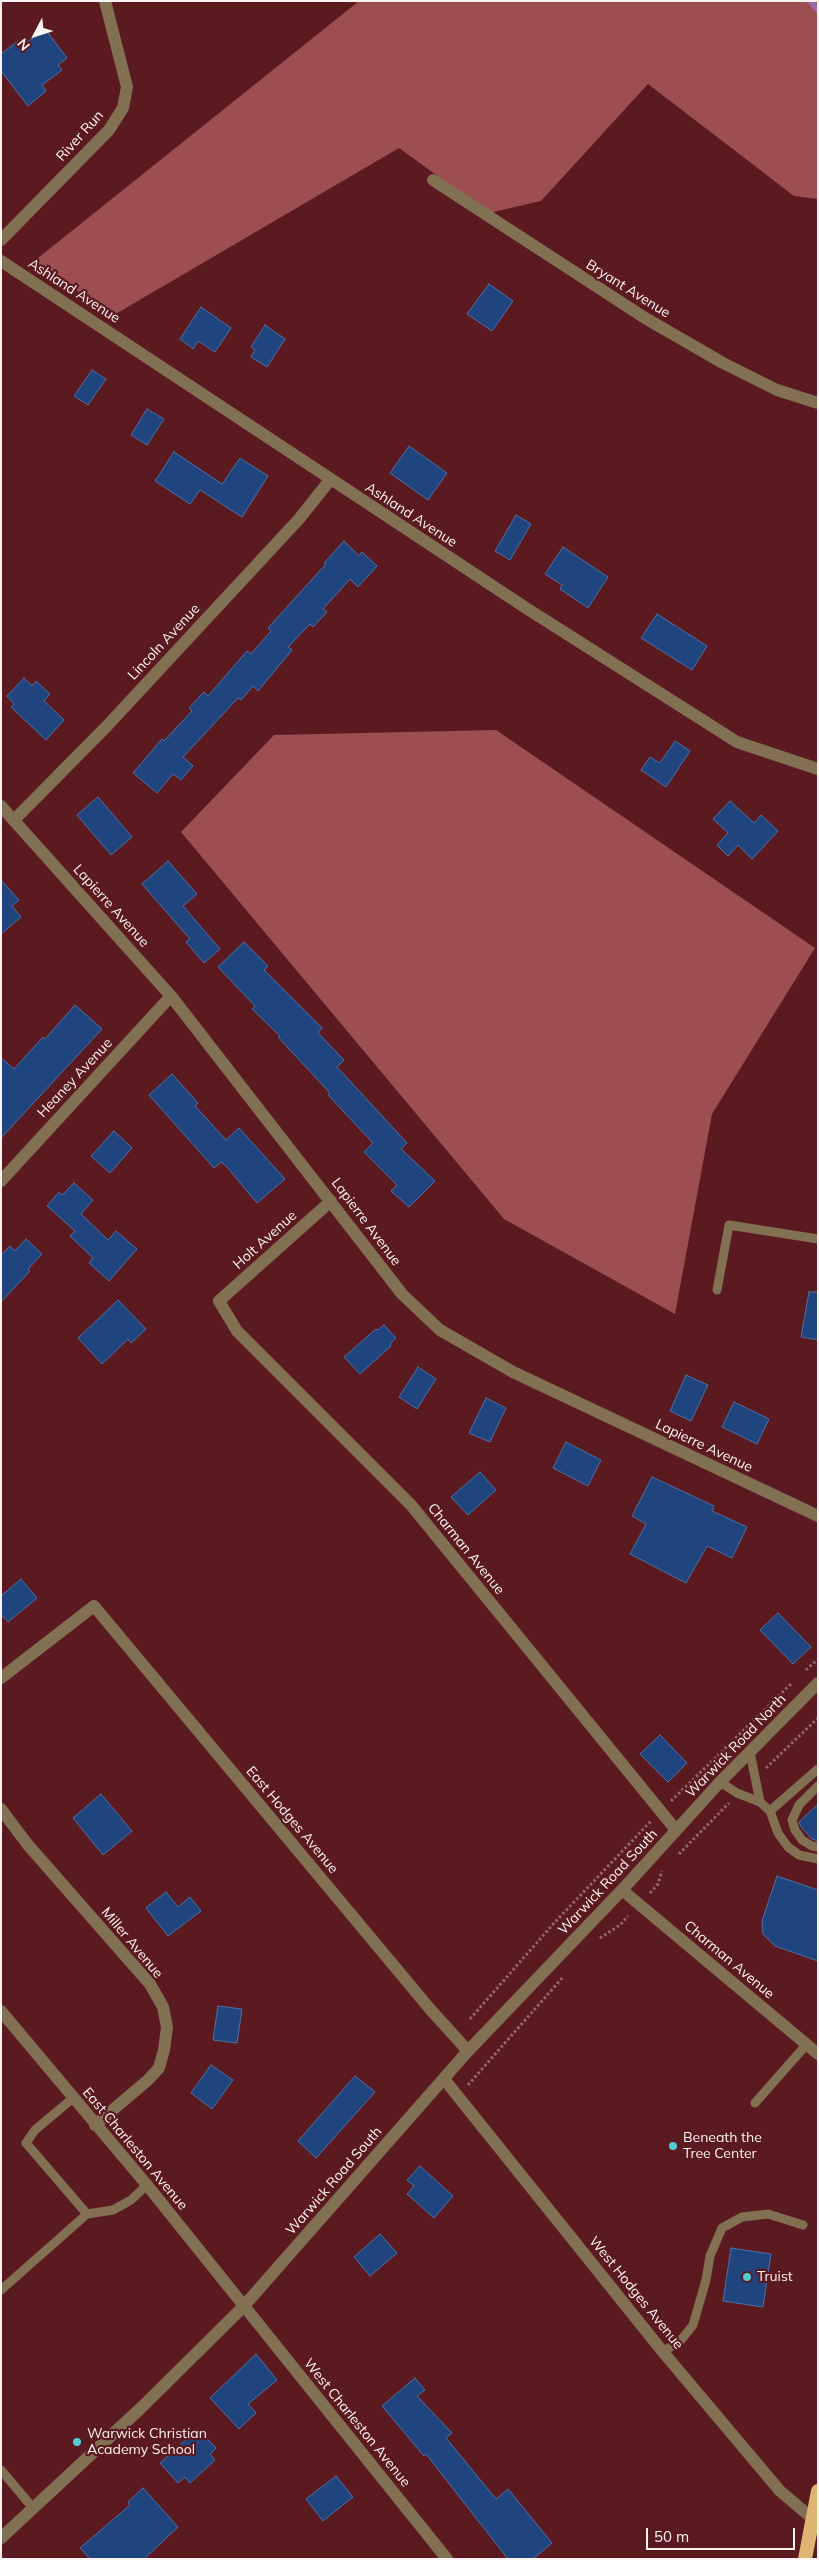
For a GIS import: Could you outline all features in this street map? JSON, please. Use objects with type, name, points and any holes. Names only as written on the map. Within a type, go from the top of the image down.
[{"type":"highway","points":[[805,2559],[818,2491]]},
{"type":"street","name":"River Run","points":[[1,240],[109,130],[123,108],[127,87],[105,1]]},
{"type":"street","name":"Bryant Avenue","points":[[433,180],[644,318],[723,363],[777,390],[818,402]]},
{"type":"street","name":"Ashland Avenue","points":[[1,261],[330,480],[526,608],[737,742],[818,770]]},
{"type":"street","name":"Lincoln Avenue","points":[[14,820],[106,727],[300,519],[330,480]]},
{"type":"street","name":"Lapierre Avenue","points":[[1,806],[171,996],[332,1201],[402,1294],[440,1330],[513,1372],[818,1516]]},
{"type":"street","name":"Heaney Avenue","points":[[1,1181],[171,996]]},
{"type":"street","name":"Holt Avenue","points":[[219,1301],[332,1201]]},
{"type":"street","name":"Charman Avenue","points":[[219,1301],[237,1331],[411,1505],[676,1830]]},
{"type":"street","name":"East Hodges Avenue","points":[[1,1678],[94,1606],[430,2009],[468,2051]]},
{"type":"street","name":"Warwick Road North","points":[[676,1830],[720,1782],[818,1683]]},
{"type":"street","name":"Miller Avenue","points":[[1,1809],[28,1845],[150,1984],[163,2007],[167,2027],[164,2050],[158,2068],[148,2080],[95,2125]]},
{"type":"street","name":"Warwick Road South","points":[[1,2538],[142,2407],[243,2307],[468,2051],[622,1890],[676,1830]]},
{"type":"street","name":"Charman Avenue","points":[[622,1890],[818,2054]]},
{"type":"street","name":"East Charleston Avenue","points":[[1,2011],[147,2185],[243,2307]]},
{"type":"street","name":"West Hodges Avenue","points":[[444,2079],[663,2352],[780,2491],[812,2518]]},
{"type":"street","name":"West Charleston Avenue","points":[[243,2307],[385,2479],[447,2559]]},
{"type":"lane","points":[[717,1290],[729,1225],[818,1239]]},
{"type":"lane","points":[[750,1752],[760,1802]]},
{"type":"lane","points":[[770,1811],[818,1769]]},
{"type":"lane","points":[[720,1782],[737,1793],[760,1802],[770,1811],[778,1833],[788,1847],[799,1855],[818,1860]]},
{"type":"lane","points":[[818,1786],[799,1805],[792,1820],[795,1830],[802,1840],[818,1847]]},
{"type":"lane","points":[[755,2103],[808,2044]]},
{"type":"lane","points":[[73,2098],[35,2130],[26,2143],[87,2214]]},
{"type":"lane","points":[[1,2290],[87,2214],[114,2210],[131,2200],[147,2185]]},
{"type":"lane","points":[[663,2352],[681,2340],[693,2326],[706,2280],[710,2256],[722,2228],[742,2216],[768,2214],[804,2225]]},
{"type":"lane","points":[[1,2470],[33,2508]]},
{"type":"path","points":[[804,1672],[818,1658]]},
{"type":"path","points":[[470,2020],[555,1922],[661,1811],[796,1679]]},
{"type":"shaded area","points":[[359,1],[818,1],[818,199],[794,196],[648,84],[541,201],[489,213],[399,148],[114,315],[33,262]]},
{"type":"shaded area","points":[[496,730],[815,948],[712,1114],[675,1314],[504,1219],[181,832],[274,735]]},
{"type":"building","points":[[45,29],[67,58],[58,65],[62,70],[42,85],[46,91],[28,106],[1,71],[1,54],[18,41],[22,46]]},
{"type":"building","points":[[489,284],[513,301],[492,331],[467,314]]},
{"type":"building","points":[[201,307],[231,328],[215,352],[198,341],[193,349],[180,339]]},
{"type":"building","points":[[265,325],[285,339],[267,367],[251,357],[255,350],[251,347]]},
{"type":"building","points":[[92,370],[106,379],[88,405],[74,396]]},
{"type":"building","points":[[147,409],[164,419],[147,445],[131,435]]},
{"type":"building","points":[[409,446],[447,473],[428,500],[390,473]]},
{"type":"building","points":[[174,452],[222,484],[240,458],[268,476],[242,517],[200,490],[190,504],[155,481]]},
{"type":"building","points":[[516,515],[531,524],[510,560],[495,551]]},
{"type":"building","points":[[344,541],[359,556],[362,552],[377,566],[358,587],[350,579],[323,609],[327,612],[313,627],[310,624],[288,647],[292,650],[258,691],[253,686],[241,700],[238,698],[183,757],[193,766],[181,780],[173,774],[157,793],[133,773],[162,739],[164,741],[192,711],[189,708],[204,692],[208,696],[247,651],[251,654],[271,631],[268,628],[326,564],[324,563]]},
{"type":"building","points":[[563,547],[608,577],[588,608],[560,589],[562,585],[545,574]]},
{"type":"building","points":[[657,614],[707,646],[692,670],[641,638]]},
{"type":"building","points":[[24,678],[32,686],[36,681],[50,694],[44,701],[64,720],[46,740],[11,707],[14,704],[7,696]]},
{"type":"building","points":[[675,741],[690,751],[666,787],[641,770],[650,757],[660,763]]},
{"type":"building","points":[[98,797],[132,837],[111,855],[77,815]]},
{"type":"building","points":[[730,801],[754,823],[761,815],[778,831],[752,859],[738,845],[728,856],[717,845],[728,833],[713,819]]},
{"type":"building","points":[[168,861],[197,894],[183,906],[220,949],[204,963],[186,942],[190,939],[142,884]]},
{"type":"building","points":[[1,880],[19,900],[12,906],[21,917],[1,934]]},
{"type":"building","points":[[244,942],[268,966],[264,970],[322,1028],[318,1033],[344,1060],[337,1067],[407,1143],[401,1149],[435,1181],[409,1207],[391,1191],[397,1185],[364,1152],[373,1143],[328,1095],[330,1093],[278,1037],[280,1036],[252,1009],[255,1006],[218,967]]},
{"type":"building","points":[[75,1005],[102,1029],[1,1138],[1,1058],[14,1069],[43,1037],[45,1039]]},
{"type":"building","points":[[172,1074],[198,1103],[195,1106],[226,1140],[239,1128],[285,1179],[257,1203],[221,1162],[214,1168],[149,1095]]},
{"type":"building","points":[[114,1131],[132,1148],[110,1173],[91,1156]]},
{"type":"building","points":[[74,1183],[93,1200],[81,1214],[108,1240],[116,1231],[137,1249],[109,1281],[89,1263],[93,1258],[70,1236],[75,1231],[47,1206],[59,1192],[62,1195]]},
{"type":"building","points":[[26,1239],[42,1254],[28,1269],[30,1271],[1,1302],[1,1255],[10,1246],[15,1251]]},
{"type":"building","points":[[809,1292],[818,1292],[818,1340],[801,1337]]},
{"type":"building","points":[[118,1300],[146,1329],[131,1343],[128,1339],[102,1364],[78,1338]]},
{"type":"building","points":[[384,1325],[396,1338],[390,1344],[391,1346],[360,1374],[344,1357],[376,1329],[378,1330]]},
{"type":"building","points":[[418,1367],[436,1379],[417,1409],[399,1397]]},
{"type":"building","points":[[686,1375],[708,1385],[691,1421],[670,1411]]},
{"type":"building","points":[[486,1398],[506,1408],[490,1442],[469,1433]]},
{"type":"building","points":[[734,1402],[769,1419],[757,1444],[722,1427]]},
{"type":"building","points":[[566,1442],[601,1460],[588,1486],[553,1468]]},
{"type":"building","points":[[480,1472],[496,1490],[468,1515],[451,1497]]},
{"type":"building","points":[[652,1477],[714,1506],[712,1511],[747,1527],[732,1558],[707,1546],[686,1583],[630,1554],[646,1524],[632,1516]]},
{"type":"building","points":[[21,1579],[37,1598],[8,1622],[1,1614],[1,1596]]},
{"type":"building","points":[[778,1613],[811,1647],[793,1664],[760,1630]]},
{"type":"building","points":[[660,1735],[687,1763],[668,1782],[640,1754]]},
{"type":"building","points":[[101,1794],[132,1831],[103,1855],[73,1818]]},
{"type":"building","points":[[818,1804],[818,1841],[812,1839],[799,1822]]},
{"type":"building","points":[[777,1876],[818,1890],[818,1961],[775,1946],[763,1934],[762,1921]]},
{"type":"building","points":[[166,1892],[178,1907],[190,1897],[201,1911],[168,1936],[146,1908]]},
{"type":"building","points":[[218,2006],[242,2009],[237,2043],[213,2040]]},
{"type":"building","points":[[211,2065],[233,2080],[212,2109],[191,2093]]},
{"type":"building","points":[[355,2076],[375,2092],[316,2158],[298,2141]]},
{"type":"building","points":[[420,2166],[453,2196],[434,2218],[407,2194],[414,2186],[407,2180]]},
{"type":"building","points":[[380,2234],[397,2253],[370,2276],[354,2257]]},
{"type":"building","name":"Truist","points":[[731,2248],[771,2254],[763,2307],[723,2301]]},
{"type":"building","points":[[256,2354],[277,2380],[248,2404],[256,2413],[239,2429],[210,2398]]},
{"type":"building","points":[[415,2378],[425,2390],[417,2396],[452,2433],[446,2438],[496,2499],[508,2489],[552,2543],[533,2559],[508,2559],[426,2454],[424,2456],[382,2406]]},
{"type":"building","points":[[198,2429],[216,2448],[210,2454],[215,2460],[190,2483],[185,2477],[178,2483],[160,2463]]},
{"type":"building","points":[[336,2476],[353,2497],[323,2521],[306,2499]]},
{"type":"building","points":[[143,2488],[178,2527],[144,2559],[90,2559],[80,2548],[130,2505],[128,2502]]},
{"type":"waterway","points":[[810,1],[818,10]]},
{"type":"place","name":"Beneath the Tree Center","points":[[673,2146]]},
{"type":"place","name":"Truist","points":[[747,2277]]},
{"type":"place","name":"Warwick Christian Academy School","points":[[77,2442]]}]
